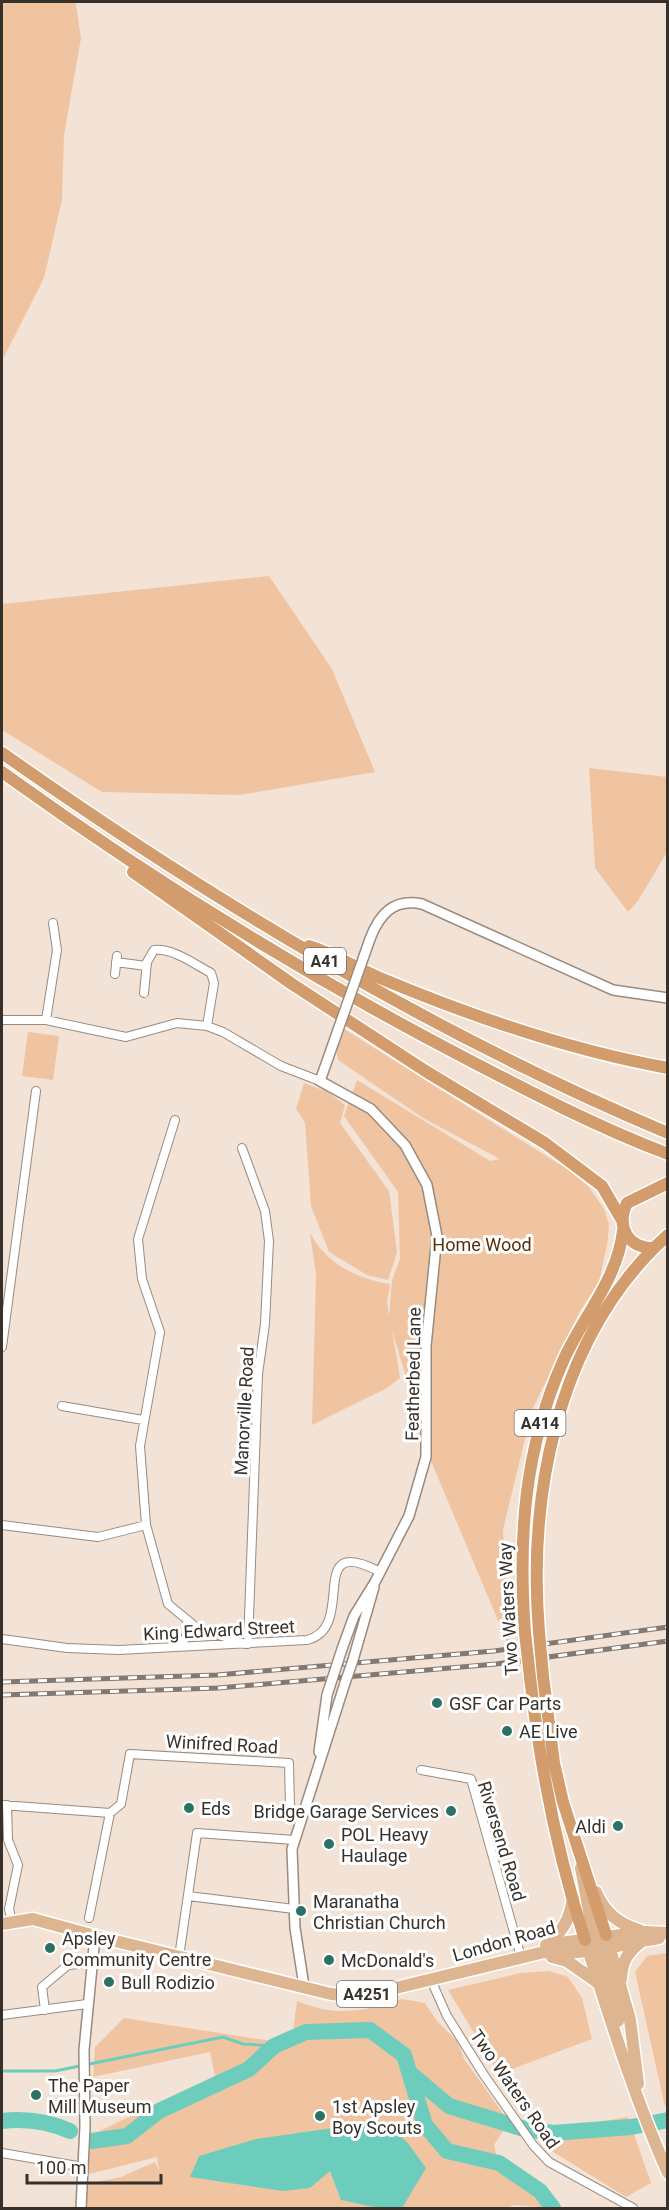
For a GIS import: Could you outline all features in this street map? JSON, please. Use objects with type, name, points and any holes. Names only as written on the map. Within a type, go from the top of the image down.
[{"type":"highway","name":"A41","points":[[2,753],[178,873],[288,939],[456,1034],[581,1096],[668,1133]]},
{"type":"highway","name":"A41","points":[[2,771],[79,827],[213,915],[305,971],[536,1095],[596,1124],[665,1153]]},
{"type":"highway","points":[[79,827],[100,848],[292,984],[427,1072],[555,1149],[602,1186],[634,1243],[644,1248],[654,1248]]},
{"type":"highway","name":"A41","points":[[288,939],[326,951],[378,977],[483,1019],[618,1058],[668,1068]]},
{"type":"highway","name":"A414","points":[[623,1226],[627,1203],[668,1183]]},
{"type":"highway","name":"Two Waters Way","points":[[598,1942],[573,1899],[545,1784],[525,1633],[521,1578],[522,1528],[535,1440],[547,1399],[565,1357],[612,1274],[618,1259],[623,1226]]},
{"type":"highway","name":"A414","points":[[654,1248],[666,1238]]},
{"type":"highway","name":"Two Waters Way","points":[[598,1942],[580,1861],[554,1763],[539,1632],[537,1547],[542,1487],[550,1448],[566,1394],[596,1328],[633,1269],[654,1248]]},
{"type":"main road","points":[[580,1861],[608,1913],[621,1924],[643,1936],[625,1959],[621,1985]]},
{"type":"main road","points":[[540,1953],[565,1927],[569,1920],[573,1899]]},
{"type":"main road","name":"London Road","points":[[7,1922],[33,1919],[331,1994],[355,1995],[431,1980],[540,1953],[560,1943],[598,1942],[668,1934]]},
{"type":"main road","points":[[598,1942],[617,2016],[622,2052]]},
{"type":"main road","name":"Two Waters Way","points":[[598,1942],[597,1982],[653,2141],[668,2172]]},
{"type":"main road","name":"Two Waters Way","points":[[598,1942],[621,1985],[630,2020],[639,2097]]},
{"type":"main road","points":[[540,1953],[567,1961],[597,1982]]},
{"type":"street","points":[[2,1020],[45,1020],[126,1036],[177,1023],[207,1026],[224,1032],[281,1066],[320,1081],[378,920],[386,911],[403,903],[422,904],[613,990],[668,998]]},
{"type":"street","points":[[45,1020],[57,951],[53,923]]},
{"type":"street","points":[[144,993],[146,966],[149,954],[154,950],[161,949],[211,973],[214,983],[207,1026]]},
{"type":"street","points":[[115,974],[116,959],[146,966]]},
{"type":"street","name":"Featherbed Lane","points":[[319,1761],[322,1720],[327,1695],[342,1649],[354,1616],[375,1582],[409,1516],[426,1456],[426,1346],[437,1254],[435,1219],[424,1178],[397,1134],[359,1101],[320,1081]]},
{"type":"street","points":[[2,1347],[36,1091]]},
{"type":"street","points":[[175,1120],[138,1239],[142,1278],[160,1332],[152,1392],[143,1420],[140,1446],[146,1526],[168,1604],[188,1623],[247,1644]]},
{"type":"street","name":"Manorville Road","points":[[242,1148],[265,1211],[269,1241],[266,1324],[258,1374],[247,1644]]},
{"type":"street","points":[[62,1406],[143,1420]]},
{"type":"street","points":[[2,1525],[98,1537],[146,1526]]},
{"type":"street","name":"King Edward Street","points":[[2,1640],[89,1650],[247,1644],[318,1637],[328,1626],[334,1578],[341,1566],[348,1562],[359,1562],[380,1572]]},
{"type":"street","name":"Featherbed Lane","points":[[304,1986],[294,1910],[292,1857],[294,1839],[353,1660],[375,1582]]},
{"type":"street","points":[[181,1646],[187,1635],[188,1623]]},
{"type":"street","name":"Winifred Road","points":[[110,1813],[121,1804],[130,1754],[289,1763],[290,1807],[301,1816]]},
{"type":"street","name":"Riversend Road","points":[[421,1770],[471,1779],[521,1957]]},
{"type":"street","points":[[7,1922],[18,1865],[8,1840],[4,1805],[110,1813],[89,1918]]},
{"type":"street","points":[[179,1957],[197,1833],[294,1839]]},
{"type":"street","points":[[188,1896],[294,1910]]},
{"type":"street","points":[[81,2208],[84,2050],[94,1936]]},
{"type":"street","points":[[45,2010],[42,1987],[68,1965],[79,1964]]},
{"type":"street","name":"Two Waters Road","points":[[431,1980],[447,2016],[484,2075],[533,2145],[549,2162],[633,2208]]},
{"type":"street","points":[[2,2015],[87,2004]]},
{"type":"street","points":[[2,2153],[82,2167]]},
{"type":"green space","points":[[2,2],[73,2],[76,4],[81,38],[64,135],[62,200],[44,278],[4,357],[2,356]]},
{"type":"green space","points":[[269,576],[332,669],[375,772],[240,795],[102,792],[2,730],[2,604]]},
{"type":"green space","points":[[589,768],[667,777],[667,852],[638,901],[628,912],[595,868]]},
{"type":"green space","name":"Home Wood","points":[[344,1029],[567,1169],[589,1187],[604,1209],[609,1224],[599,1282],[580,1311],[532,1410],[503,1530],[510,1649],[431,1461],[430,1440],[406,1377],[392,1330],[400,1378],[387,1388],[312,1425],[316,1275],[310,1233],[325,1253],[343,1268],[365,1278],[390,1284],[387,1301],[389,1316],[392,1280],[400,1259],[398,1192],[344,1116],[357,1080],[490,1161],[500,1159],[423,1118],[338,1060],[336,1050]]},
{"type":"green space","points":[[28,1032],[59,1036],[53,1080],[22,1076]]},
{"type":"green space","points":[[304,1083],[328,1092],[345,1105],[340,1123],[389,1191],[397,1252],[388,1280],[367,1275],[329,1252],[311,1206],[305,1123],[296,1109]]},
{"type":"green space","points":[[667,1953],[668,2101],[665,2107],[635,1972],[647,1956]]},
{"type":"green space","points":[[549,1971],[568,1977],[582,1998],[592,2039],[499,2074],[448,1990],[521,1973]]},
{"type":"green space","points":[[402,1999],[425,2003],[437,2021],[458,2042],[464,2059],[512,2126],[503,2131],[494,2145],[498,2163],[539,2192],[551,2208],[512,2205],[510,2208],[86,2208],[86,2184],[121,2177],[155,2162],[159,2171],[157,2157],[85,2175],[85,2138],[215,2076],[210,2052],[93,2077],[95,2047],[124,2018],[271,2041],[293,2031],[297,2001],[325,2009],[349,2011]]},
{"type":"green space","points":[[628,2117],[651,2183],[626,2197],[550,2150],[537,2127],[585,2124]]},
{"type":"water","points":[[382,2121],[407,2142],[426,2168],[402,2208],[378,2208],[341,2200],[330,2171],[310,2188],[283,2191],[190,2177],[199,2156],[256,2139]]},
{"type":"waterway","points":[[92,2141],[127,2136],[159,2111],[249,2069],[274,2046],[306,2032],[370,2030],[404,2055],[425,2125],[447,2151],[499,2163],[540,2191],[553,2208]]},
{"type":"waterway","points":[[2,2071],[55,2071],[223,2037],[243,2044],[274,2046]]},
{"type":"waterway","points":[[410,2073],[449,2106],[521,2128],[553,2133],[631,2127],[668,2120]]},
{"type":"waterway","points":[[2,2121],[36,2121],[70,2131]]},
{"type":"railway","points":[[2,1682],[217,1675],[494,1651],[668,1627]]},
{"type":"railway","points":[[2,1695],[218,1688],[496,1664],[668,1641]]},
{"type":"place","name":"GSF Car Parts","points":[[437,1703]]},
{"type":"place","name":"AE Live","points":[[507,1731]]},
{"type":"place","name":"Eds","points":[[189,1808]]},
{"type":"place","name":"Bridge Garage Services","points":[[451,1811]]},
{"type":"place","name":"Aldi","points":[[618,1826]]},
{"type":"place","name":"POL Heavy Haulage","points":[[329,1844]]},
{"type":"place","name":"Maranatha Christian Church","points":[[301,1911]]},
{"type":"place","name":"Apsley Community Centre","points":[[50,1948]]},
{"type":"place","name":"McDonald's","points":[[329,1960]]},
{"type":"place","name":"Bull Rodizio","points":[[109,1982]]},
{"type":"place","name":"The Paper Mill Museum","points":[[36,2095]]},
{"type":"place","name":"1st Apsley Boy Scouts","points":[[320,2116]]}]
